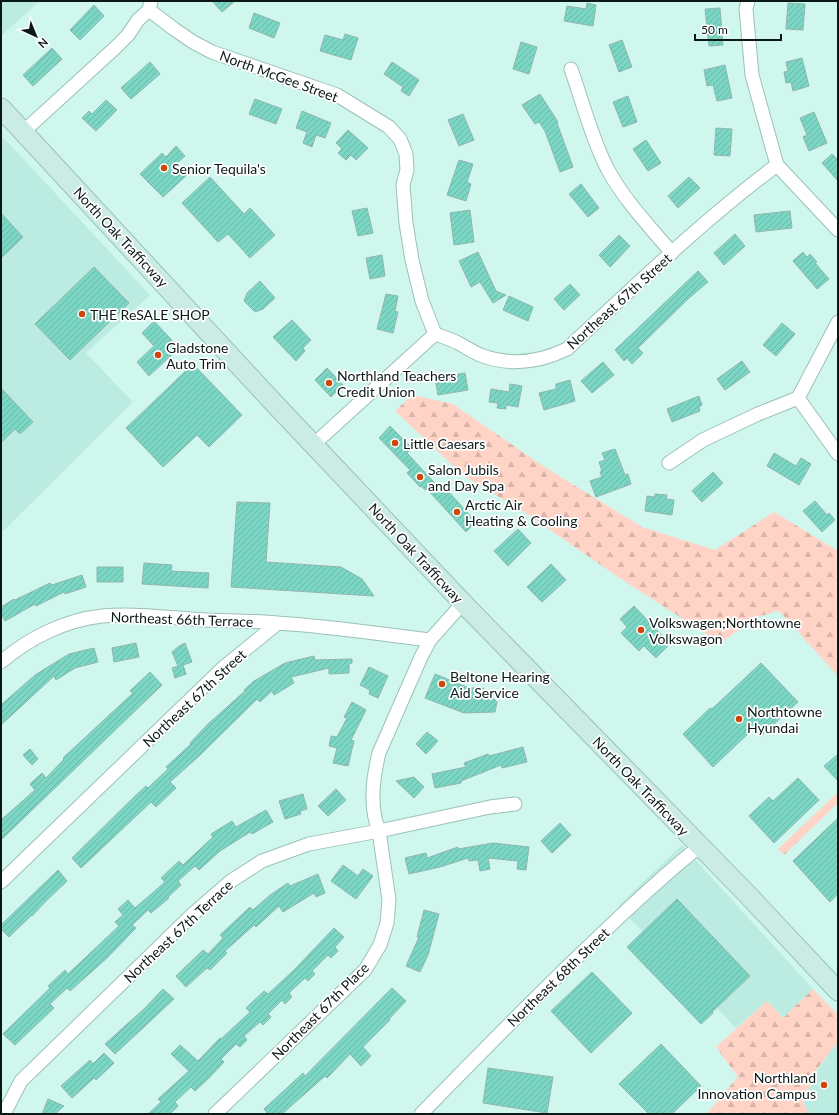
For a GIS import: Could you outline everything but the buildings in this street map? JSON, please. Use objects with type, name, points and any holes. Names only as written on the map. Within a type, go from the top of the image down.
[{"type":"main road","name":"North Oak Trafficway","points":[[1,108],[462,603],[700,846],[838,991]]},
{"type":"street","points":[[748,1],[746,9],[752,75],[777,165],[838,230]]},
{"type":"street","points":[[23,132],[128,35],[150,5]]},
{"type":"street","name":"North McGee Street","points":[[150,5],[174,29],[193,42],[212,52],[337,95],[389,127],[395,133],[403,146],[407,162],[406,178],[403,185],[406,223],[412,260],[422,301],[435,334]]},
{"type":"street","points":[[571,69],[597,147],[609,171],[623,193],[672,253]]},
{"type":"street","name":"Northeast 67th Street","points":[[435,334],[482,356],[499,360],[517,362],[534,361],[551,356],[566,349],[728,203],[777,165]]},
{"type":"street","points":[[669,463],[703,440],[758,414],[798,398],[838,322]]},
{"type":"street","points":[[314,445],[435,334]]},
{"type":"street","points":[[798,398],[838,454]]},
{"type":"street","name":"Northeast 67th Place","points":[[215,1114],[365,970],[380,946],[388,923],[389,900],[378,831],[375,821],[373,798],[375,770],[379,753],[393,718],[430,640],[462,603]]},
{"type":"street","name":"Northeast 66th Terrace","points":[[1,662],[31,640],[50,630],[73,622],[101,616],[155,616],[278,623]]},
{"type":"street","points":[[278,623],[430,640]]},
{"type":"street","name":"Northeast 67th Street","points":[[1,882],[224,667],[278,623]]},
{"type":"street","name":"Northeast 67th Terrace","points":[[5,1111],[21,1081],[193,914],[231,881],[262,861],[309,844],[490,807],[515,804]]},
{"type":"street","name":"Northeast 68th Street","points":[[421,1114],[517,1015],[624,913],[700,846]]},
{"type":"shaded area","points":[[1,1],[40,1],[1,36]]},
{"type":"shaded area","points":[[1,135],[150,295],[86,353],[133,402],[1,533]]},
{"type":"shaded area","points":[[682,845],[813,989],[783,1018],[767,1001],[736,1028],[618,906]]},
{"type":"shaded area","name":"Northland Innovation Campus","points":[[838,1042],[838,1114],[809,1114],[803,1102],[818,1069]]},
{"type":"green space","points":[[412,395],[453,404],[543,466],[642,527],[715,550],[774,512],[838,551],[838,676],[779,611],[757,617],[720,643],[618,577],[526,513],[464,476],[395,411]]},
{"type":"green space","points":[[838,792],[838,803],[784,855],[778,849]]},
{"type":"green space","points":[[813,989],[838,1015],[838,1042],[817,1069],[803,1102],[809,1114],[706,1114],[738,1077],[716,1047],[767,1001],[783,1018]]},
{"type":"place","name":"Senior Tequila's","points":[[164,168]]},
{"type":"place","name":"THE ReSALE SHOP","points":[[82,314]]},
{"type":"place","name":"Gladstone Auto Trim","points":[[158,355]]},
{"type":"place","name":"Northland Teachers Credit Union","points":[[329,383]]},
{"type":"place","name":"Little Caesars","points":[[395,443]]},
{"type":"place","name":"Salon Jubils and Day Spa","points":[[420,477]]},
{"type":"place","name":"Arctic Air Heating & Cooling","points":[[457,512]]},
{"type":"place","name":"Volkswagen;Northtowne Volkswagon","points":[[641,630]]},
{"type":"place","name":"Beltone Hearing Aid Service","points":[[442,684]]},
{"type":"place","name":"Northtowne Hyundai","points":[[739,719]]},
{"type":"place","name":"Northland Innovation Campus","points":[[824,1085]]}]
